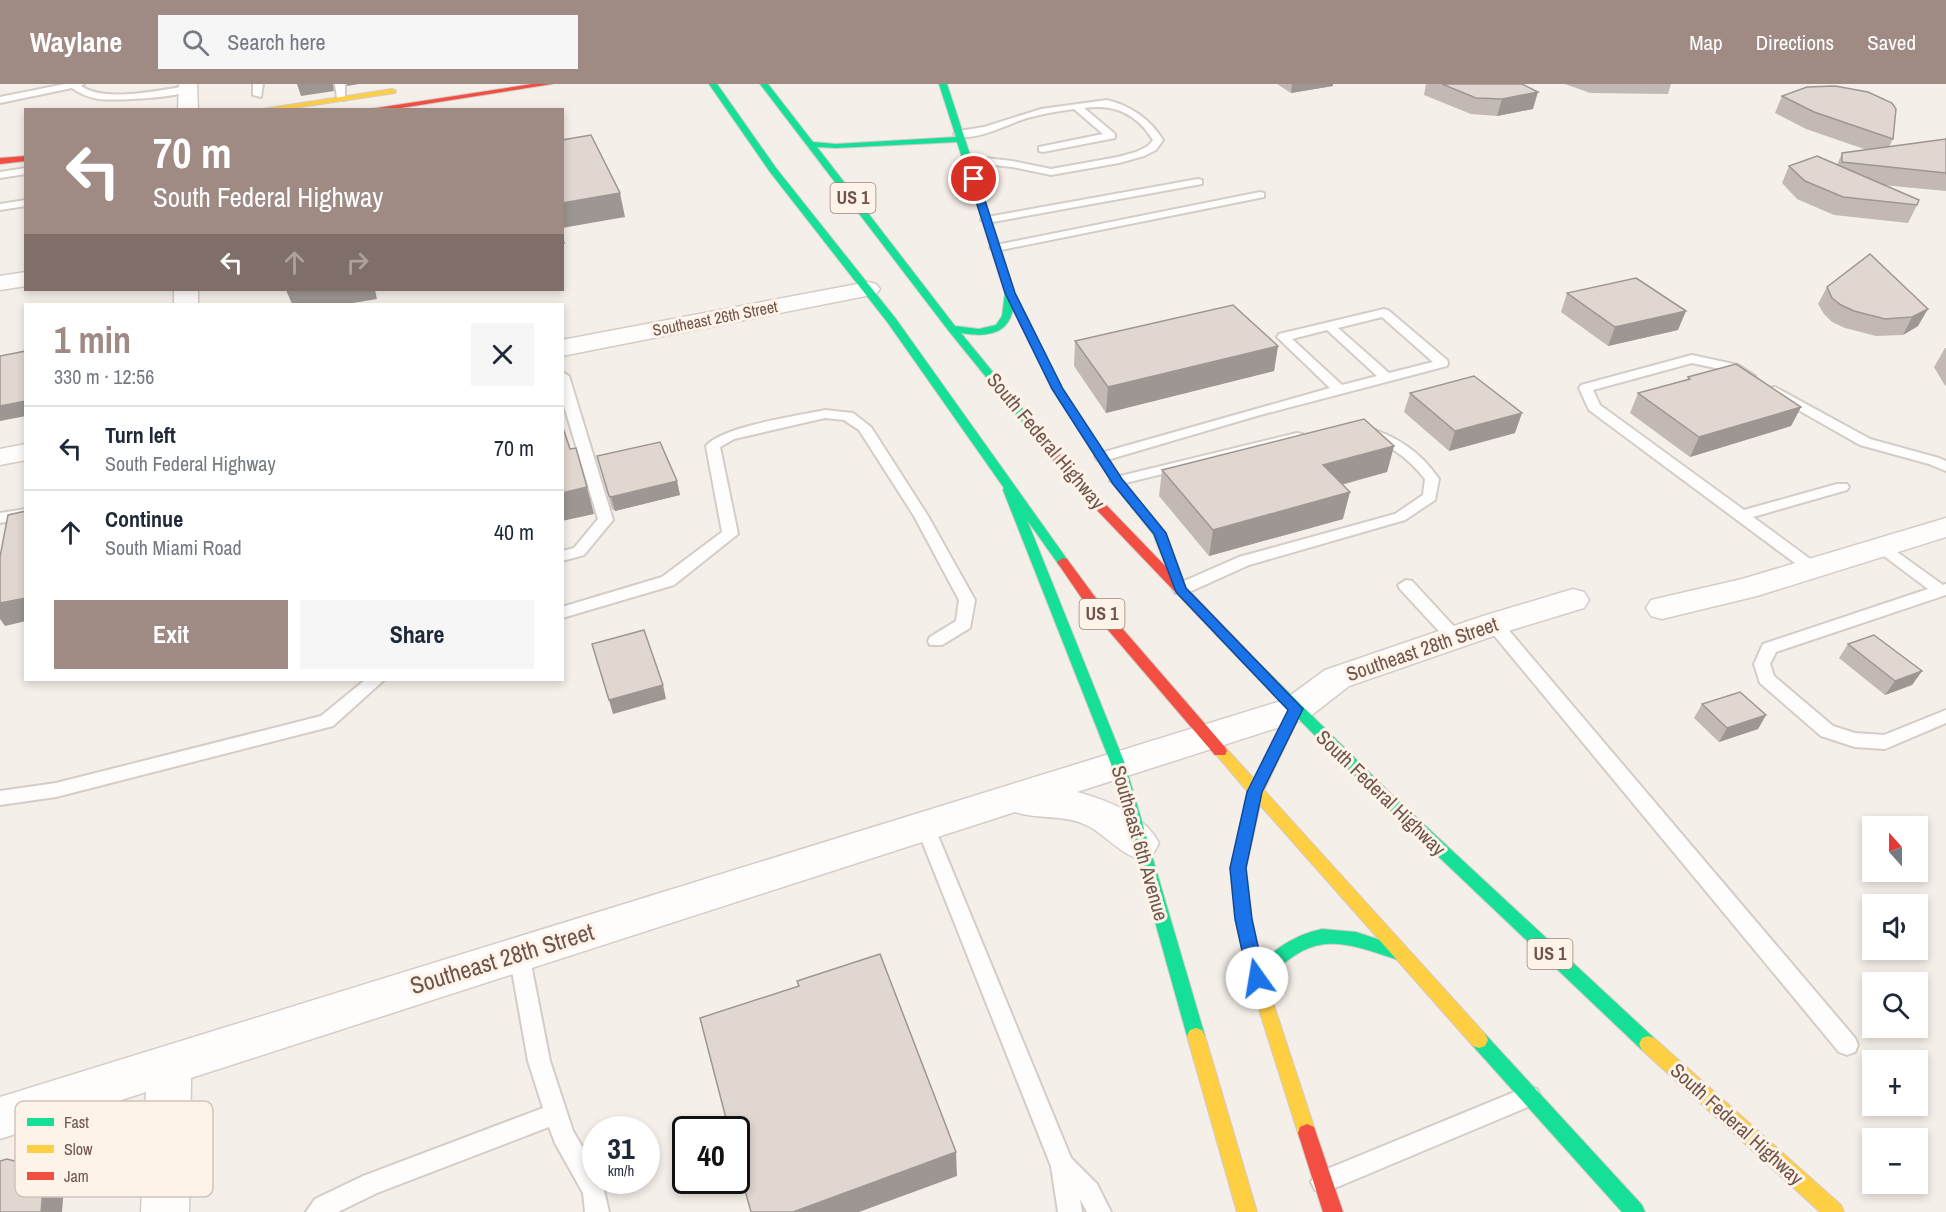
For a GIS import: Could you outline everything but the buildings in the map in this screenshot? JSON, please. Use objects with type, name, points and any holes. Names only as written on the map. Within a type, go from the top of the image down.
[{"type":"main road","points":[[382,108],[548,84]]},
{"type":"main road","name":"US 1","points":[[713,84],[780,178],[879,292],[1006,483],[1090,600],[1255,792],[1530,1096],[1621,1207]]},
{"type":"main road","name":"South Federal Highway","points":[[764,84],[952,328],[1077,482],[1296,709],[1583,985],[1834,1212]]},
{"type":"main road","points":[[943,84],[1010,293],[1057,389],[1118,481],[1160,533],[1181,589]]},
{"type":"main road","points":[[269,108],[341,91],[410,88]]},
{"type":"main road","points":[[812,144],[836,146],[960,136]]},
{"type":"main road","points":[[0,161],[24,158]]},
{"type":"main road","points":[[916,307],[952,328],[974,332],[995,330],[1005,322],[1010,293]]},
{"type":"main road","name":"Southeast 6th Avenue","points":[[1006,483],[1118,764],[1247,1212]]},
{"type":"main road","points":[[1296,709],[1255,792],[1238,868],[1243,919],[1257,978],[1333,1212]]},
{"type":"main road","points":[[1257,978],[1272,959],[1301,939],[1341,936],[1361,939],[1401,954]]},
{"type":"street","points":[[188,87],[188,108]]},
{"type":"street","points":[[0,284],[24,279]]},
{"type":"street","name":"Southeast 26th Street","points":[[564,348],[879,292]]},
{"type":"street","points":[[0,457],[24,452]]},
{"type":"street","points":[[1662,608],[1746,589],[1946,527]]},
{"type":"street","name":"Southeast 28th Street","points":[[53,1101],[1296,709],[1336,678],[1454,637],[1573,600]]},
{"type":"street","name":"Southeast 28th Street","points":[[1004,801],[1066,802],[1118,823],[1140,843]]},
{"type":"street","points":[[168,1101],[169,1064]]},
{"type":"street","name":"Southeast 28th Street","points":[[0,1118],[15,1113]]},
{"type":"street","points":[[165,1197],[165,1212]]},
{"type":"lane","points":[[258,84],[258,95]]},
{"type":"lane","points":[[0,100],[77,85],[80,92],[106,97],[188,87]]},
{"type":"lane","points":[[960,136],[987,135],[1004,122],[1032,114],[1107,103],[1117,105],[1154,131],[1158,140],[1152,148],[1129,157],[1051,172],[1012,164],[967,159]]},
{"type":"lane","points":[[1043,148],[1111,136],[1076,106]]},
{"type":"lane","points":[[1003,153],[1012,164]]},
{"type":"lane","points":[[0,175],[24,171]]},
{"type":"lane","points":[[987,220],[1198,182]]},
{"type":"lane","points":[[996,248],[1260,195]]},
{"type":"lane","points":[[0,207],[24,203]]},
{"type":"lane","points":[[1102,457],[1443,363],[1384,313],[1283,336],[1340,390]]},
{"type":"lane","points":[[1329,326],[1387,378]]},
{"type":"lane","points":[[1812,568],[1594,407],[1586,388],[1692,359],[1733,368],[1865,442],[1934,461],[1946,467]]},
{"type":"lane","points":[[564,556],[579,552],[606,520],[565,391]]},
{"type":"lane","points":[[564,612],[668,581],[730,534],[713,446],[729,436],[825,414],[848,416],[864,427],[921,516],[968,600],[964,624],[936,641]]},
{"type":"lane","points":[[1181,589],[1244,561],[1400,517],[1430,497],[1432,479],[1422,465],[1389,438],[1358,429],[1344,429]]},
{"type":"lane","points":[[1118,481],[1310,434]]},
{"type":"lane","points":[[1740,516],[1842,487]]},
{"type":"lane","points":[[0,519],[24,513]]},
{"type":"lane","points":[[1881,547],[1943,590]]},
{"type":"lane","points":[[1406,585],[1454,637]]},
{"type":"lane","points":[[1943,590],[1769,648],[1762,664],[1766,679],[1827,731],[1855,740],[1885,742],[1946,716]]},
{"type":"lane","points":[[1494,624],[1847,1045]]},
{"type":"lane","points":[[0,798],[56,790],[327,721],[375,681]]},
{"type":"lane","points":[[926,826],[1063,1166],[1070,1212]]},
{"type":"lane","points":[[519,954],[539,1061],[563,1135],[594,1190],[597,1212]]},
{"type":"lane","points":[[1323,1182],[1530,1096]]},
{"type":"lane","points":[[318,1212],[323,1207],[371,1184],[556,1114]]},
{"type":"lane","points":[[1063,1166],[1089,1192],[1099,1212]]},
{"type":"traffic: fast","points":[[713,84],[773,170],[892,321],[1063,562]]},
{"type":"traffic: fast","points":[[764,84],[952,328],[1045,443]]},
{"type":"traffic: fast","points":[[943,84],[1010,293],[1057,389],[1117,481],[1159,533],[1181,589]]},
{"type":"traffic: fast","points":[[812,144],[836,146],[961,139]]},
{"type":"traffic: fast","points":[[952,328],[987,332],[999,327],[1007,316],[1010,293]]},
{"type":"traffic: fast","points":[[1009,490],[1118,764],[1196,1036]]},
{"type":"traffic: fast","points":[[1250,662],[1385,797],[1648,1044]]},
{"type":"traffic: fast","points":[[1257,978],[1274,960],[1290,948],[1306,940],[1322,936],[1356,939],[1398,953]]},
{"type":"traffic: fast","points":[[1479,1040],[1635,1212]]},
{"type":"traffic: slow","points":[[274,108],[392,91]]},
{"type":"traffic: slow","points":[[1296,709],[1255,792],[1238,868],[1243,919],[1257,978],[1307,1133]]},
{"type":"traffic: slow","points":[[1220,751],[1479,1040]]},
{"type":"traffic: slow","points":[[1196,1036],[1247,1212]]},
{"type":"traffic: slow","points":[[1648,1044],[1834,1212]]},
{"type":"traffic: jam","points":[[382,108],[548,84]]},
{"type":"traffic: jam","points":[[0,161],[24,158]]},
{"type":"traffic: jam","points":[[1045,443],[1077,482],[1250,662]]},
{"type":"traffic: jam","points":[[1063,562],[1090,600],[1220,751]]},
{"type":"traffic: jam","points":[[1307,1133],[1333,1212]]},
{"type":"route","points":[[974,179],[1010,293],[1057,389],[1118,481],[1160,533],[1181,589],[1296,709],[1255,792],[1245,825],[1238,868],[1243,919],[1257,978]]}]
